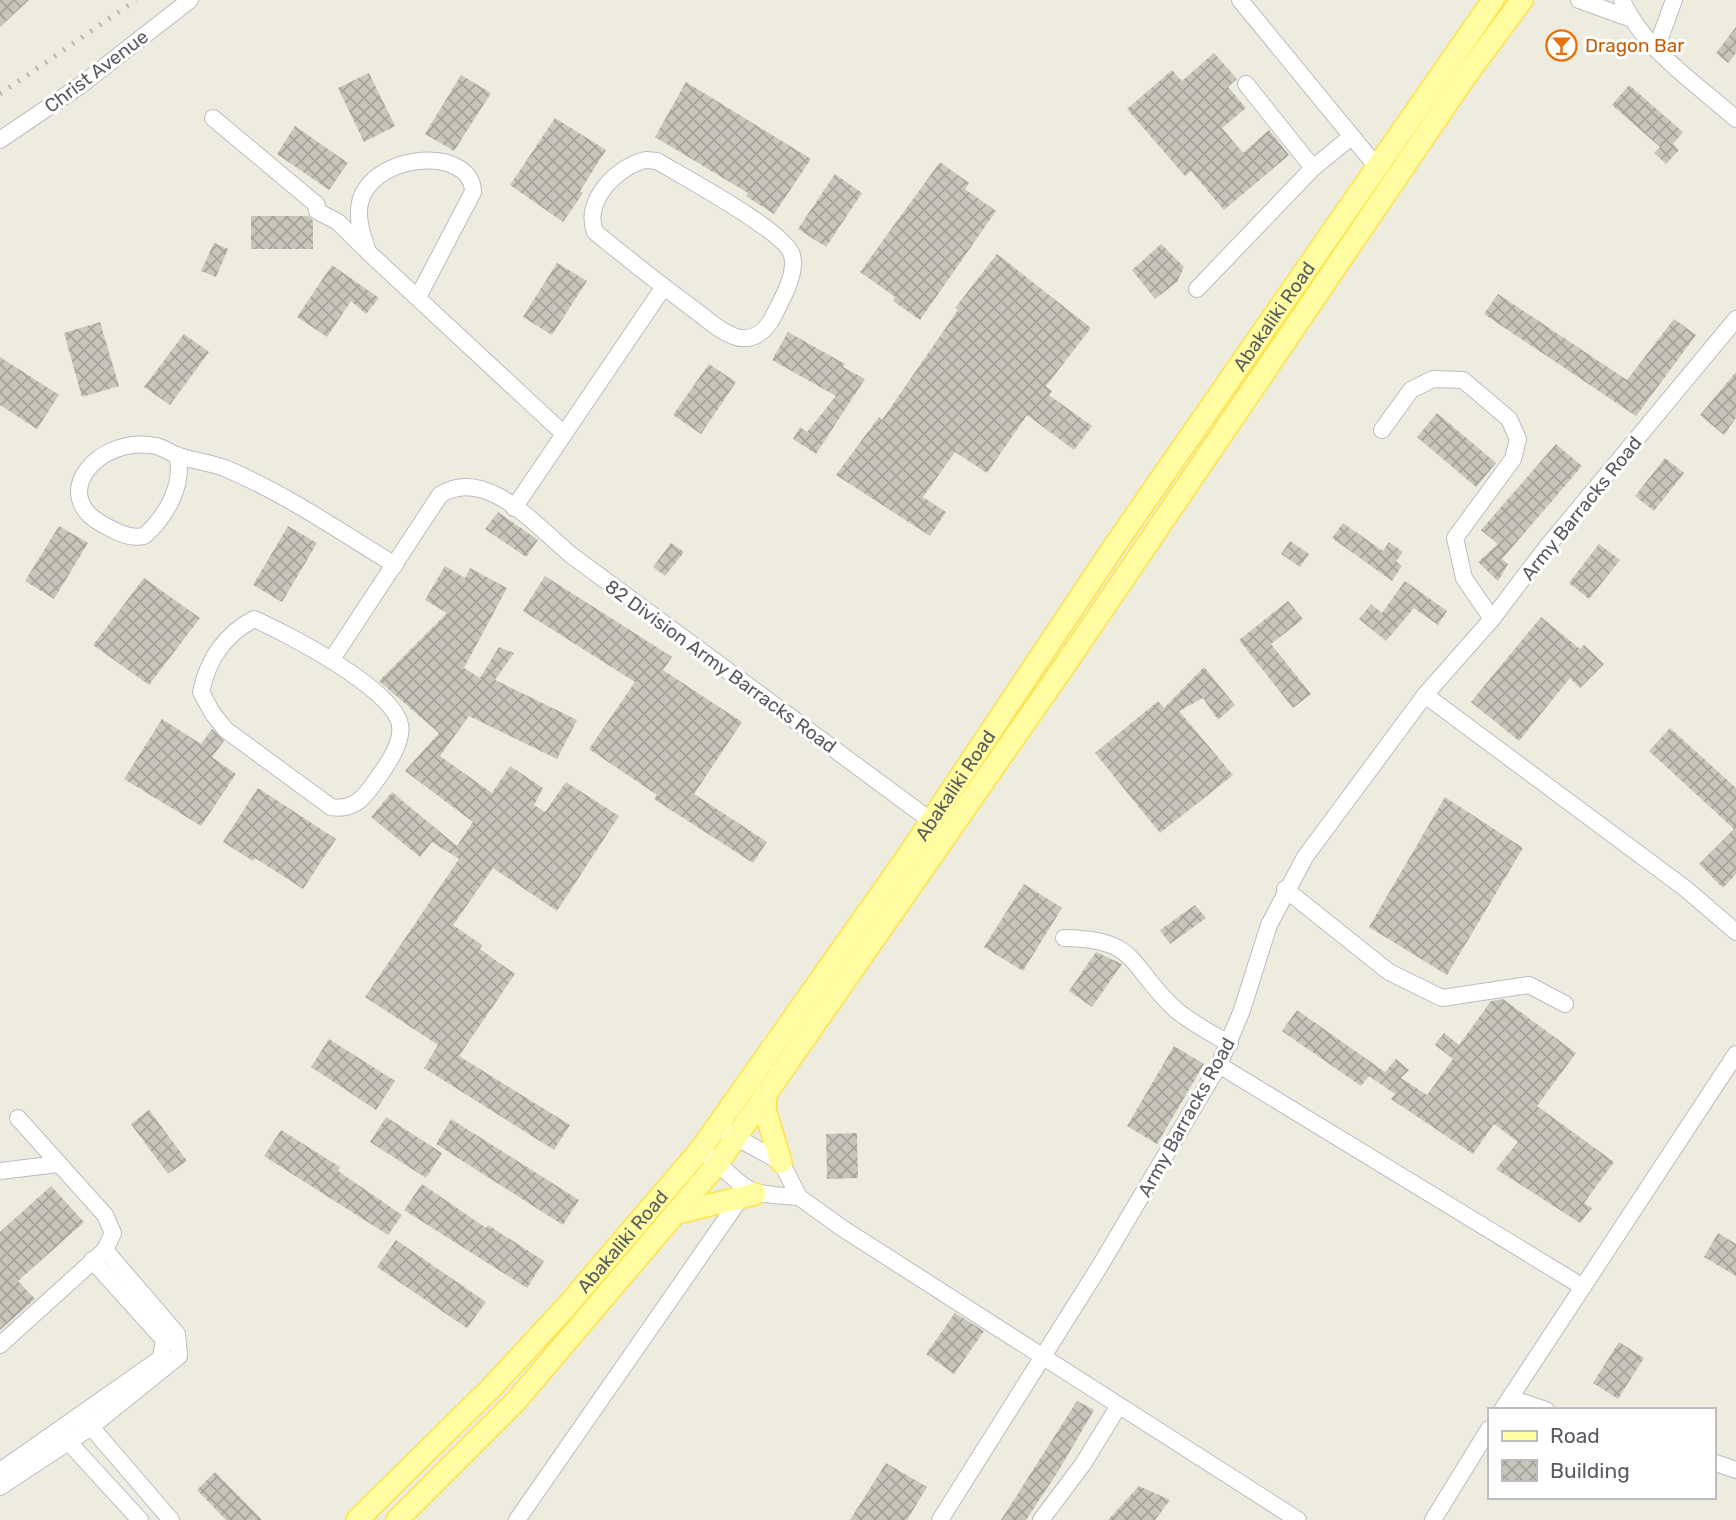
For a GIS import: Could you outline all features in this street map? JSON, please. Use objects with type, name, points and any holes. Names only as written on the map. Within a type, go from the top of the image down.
[{"type":"main road","name":"Abakaliki Road","points":[[397,1520],[516,1401],[718,1163],[726,1132],[930,820],[1115,545],[1493,0]]},
{"type":"main road","name":"Abakaliki Road","points":[[357,1520],[492,1387],[566,1307],[701,1149],[726,1132],[766,1092],[1065,665],[1465,77],[1522,0]]},
{"type":"main road","points":[[766,1092],[768,1120],[781,1162]]},
{"type":"main road","points":[[675,1214],[749,1195]]},
{"type":"street","name":"Christ Avenue","points":[[0,140],[80,85],[190,0]]},
{"type":"street","points":[[1240,0],[1377,167]]},
{"type":"street","points":[[1579,0],[1629,18]]},
{"type":"street","points":[[1622,0],[1629,18],[1656,49],[1736,118]]},
{"type":"street","points":[[1656,49],[1674,0]]},
{"type":"street","points":[[1246,84],[1313,168]]},
{"type":"street","points":[[213,118],[317,205],[317,211],[338,222],[564,434]]},
{"type":"street","points":[[1197,289],[1313,168],[1351,137]]},
{"type":"street","points":[[368,253],[359,212],[364,188],[370,180],[390,167],[404,164],[437,161],[459,168],[473,185],[473,192],[418,297]]},
{"type":"street","points":[[657,161],[779,237],[792,256],[790,278],[773,318],[762,332],[754,337],[740,338],[730,335],[663,288],[595,232],[592,225],[595,203],[616,174],[634,162],[657,161]]},
{"type":"street","points":[[514,508],[663,288]]},
{"type":"street","name":"Army Barracks Road","points":[[940,1520],[1098,1269],[1219,1065],[1230,1044],[1269,925],[1285,889],[1305,857],[1425,695],[1492,619],[1546,548],[1733,329]]},
{"type":"street","points":[[1382,430],[1411,390],[1433,379],[1463,380],[1509,419],[1518,439],[1513,459],[1455,538],[1464,578],[1492,619]]},
{"type":"street","points":[[177,455],[180,468],[174,494],[153,528],[144,536],[124,535],[98,522],[86,510],[79,494],[89,467],[119,446],[140,444],[166,449],[177,455],[230,470],[394,565]]},
{"type":"street","name":"82 Division Army Barracks Road","points":[[332,659],[440,495],[452,487],[475,485],[514,508],[571,555],[930,820]]},
{"type":"street","points":[[254,619],[332,659],[379,695],[394,712],[400,732],[395,748],[368,793],[354,806],[343,809],[331,807],[226,730],[201,692],[205,673],[219,647],[237,628],[254,619]]},
{"type":"street","points":[[1425,695],[1686,889],[1736,932]]},
{"type":"street","points":[[1285,889],[1389,972],[1442,998],[1529,985],[1565,1004]]},
{"type":"street","points":[[1064,938],[1090,938],[1115,944],[1136,963],[1157,991],[1176,1009],[1230,1044]]},
{"type":"street","points":[[1533,1408],[1506,1404],[1736,1055]]},
{"type":"street","points":[[1219,1065],[1583,1287]]},
{"type":"street","points":[[0,1345],[111,1242],[111,1225],[18,1118]]},
{"type":"street","points":[[726,1132],[781,1162],[799,1197],[842,1228],[1298,1520]]},
{"type":"street","points":[[701,1149],[749,1195],[799,1197]]},
{"type":"street","points":[[0,1171],[58,1164]]},
{"type":"street","points":[[517,1520],[749,1195]]},
{"type":"street","points":[[0,1487],[86,1420],[179,1356],[180,1343],[177,1334],[99,1255]]},
{"type":"street","points":[[1041,1520],[1083,1464],[1118,1407]]},
{"type":"street","points":[[86,1420],[171,1520]]},
{"type":"street","points":[[1433,1520],[1488,1431]]},
{"type":"street","points":[[0,1471],[64,1437]]},
{"type":"street","points":[[64,1437],[140,1520]]},
{"type":"street","points":[[1715,1463],[1736,1470]]},
{"type":"building","points":[[0,0],[29,0],[0,27]]},
{"type":"building","points":[[1736,27],[1736,53],[1728,63],[1716,53]]},
{"type":"building","points":[[1214,53],[1237,79],[1228,87],[1246,108],[1222,128],[1243,153],[1269,130],[1289,155],[1224,210],[1191,171],[1185,176],[1127,109],[1172,70],[1182,81]]},
{"type":"building","points":[[369,73],[395,126],[364,142],[338,88]]},
{"type":"building","points":[[461,75],[491,93],[454,151],[425,134]]},
{"type":"building","points":[[686,82],[811,159],[774,214],[746,196],[748,193],[655,137]]},
{"type":"building","points":[[1629,85],[1683,132],[1673,144],[1679,150],[1666,164],[1654,153],[1660,147],[1612,105]]},
{"type":"building","points":[[555,118],[606,150],[580,191],[583,193],[563,222],[510,185]]},
{"type":"building","points":[[295,126],[348,163],[329,190],[277,154]]},
{"type":"building","points":[[940,162],[969,183],[965,189],[996,211],[920,320],[893,301],[895,297],[860,272]]},
{"type":"building","points":[[835,174],[862,193],[826,247],[798,229]]},
{"type":"building","points":[[251,216],[308,216],[313,221],[313,249],[251,249]]},
{"type":"building","points":[[214,243],[228,249],[216,277],[201,271]]},
{"type":"building","points":[[1161,244],[1184,267],[1177,282],[1155,299],[1132,270]]},
{"type":"building","points":[[997,254],[1091,328],[1046,386],[1052,391],[1049,395],[1092,426],[1074,450],[1027,415],[987,473],[955,452],[923,497],[946,512],[930,536],[836,475],[879,417],[882,420],[958,310],[955,308]]},
{"type":"building","points":[[557,263],[587,281],[552,335],[523,317]]},
{"type":"building","points":[[332,265],[379,298],[366,314],[351,301],[327,337],[297,317]]},
{"type":"building","points":[[1498,294],[1627,380],[1674,319],[1696,335],[1636,416],[1484,314]]},
{"type":"building","points":[[100,322],[119,386],[82,397],[64,333]]},
{"type":"building","points":[[788,332],[845,364],[843,367],[865,379],[816,454],[793,439],[800,427],[807,432],[836,396],[772,360]]},
{"type":"building","points":[[184,334],[209,352],[170,405],[144,387]]},
{"type":"building","points":[[0,357],[59,395],[37,429],[0,405]]},
{"type":"building","points":[[709,364],[736,382],[701,434],[673,415]]},
{"type":"building","points":[[1736,372],[1736,418],[1724,435],[1700,415]]},
{"type":"building","points":[[1437,413],[1496,463],[1476,487],[1417,437]]},
{"type":"building","points":[[1556,444],[1582,466],[1502,559],[1508,564],[1498,581],[1478,562],[1498,544],[1481,530]]},
{"type":"building","points":[[1665,458],[1684,473],[1654,511],[1635,496]]},
{"type":"building","points":[[498,512],[538,540],[526,557],[485,529]]},
{"type":"building","points":[[1343,523],[1383,551],[1389,542],[1403,552],[1396,561],[1402,566],[1392,581],[1332,538]]},
{"type":"building","points":[[59,526],[88,543],[54,599],[25,581]]},
{"type":"building","points":[[288,526],[317,543],[282,602],[253,585]]},
{"type":"building","points":[[1290,541],[1309,554],[1300,567],[1281,554]]},
{"type":"building","points":[[671,543],[684,552],[665,576],[653,567]]},
{"type":"building","points":[[1599,544],[1620,560],[1589,599],[1569,583]]},
{"type":"building","points":[[445,566],[465,578],[470,568],[507,588],[464,668],[480,678],[499,647],[514,653],[495,680],[577,720],[557,759],[469,716],[440,756],[492,793],[510,766],[543,788],[534,805],[545,812],[566,782],[619,816],[557,911],[493,868],[453,925],[482,945],[480,949],[515,974],[459,1056],[570,1125],[554,1150],[424,1068],[438,1045],[365,997],[459,859],[432,842],[420,857],[371,817],[392,792],[457,846],[473,822],[405,771],[439,733],[379,681],[447,613],[425,600]]},
{"type":"building","points":[[545,576],[672,657],[663,670],[742,722],[694,794],[767,842],[753,863],[654,799],[657,795],[589,749],[635,682],[523,611]]},
{"type":"building","points":[[144,578],[200,618],[149,685],[93,645]]},
{"type":"building","points":[[1405,581],[1447,611],[1438,625],[1414,608],[1386,641],[1359,619],[1371,604],[1382,613]]},
{"type":"building","points":[[1288,601],[1303,619],[1271,644],[1311,694],[1293,708],[1239,640]]},
{"type":"building","points":[[1541,617],[1580,649],[1584,645],[1604,664],[1580,688],[1570,678],[1519,741],[1471,702]]},
{"type":"building","points":[[1204,667],[1235,705],[1218,720],[1203,698],[1179,711],[1233,775],[1160,833],[1095,753],[1158,701],[1164,708]]},
{"type":"building","points":[[162,719],[201,744],[212,729],[224,741],[212,757],[236,774],[201,826],[124,779]]},
{"type":"building","points":[[1670,728],[1736,788],[1736,874],[1723,888],[1699,864],[1734,829],[1649,751]]},
{"type":"building","points":[[258,788],[336,839],[303,889],[255,858],[253,861],[223,842]]},
{"type":"building","points":[[1445,797],[1523,848],[1447,975],[1369,927]]},
{"type":"building","points":[[1024,884],[1062,908],[1023,971],[984,947]]},
{"type":"building","points":[[1195,905],[1206,918],[1170,944],[1160,930]]},
{"type":"building","points":[[1096,952],[1122,964],[1092,1007],[1069,991]]},
{"type":"building","points":[[1503,999],[1576,1053],[1537,1106],[1614,1162],[1584,1203],[1592,1208],[1580,1223],[1496,1169],[1518,1142],[1494,1124],[1473,1154],[1391,1099],[1395,1094],[1369,1076],[1361,1086],[1282,1031],[1297,1010],[1385,1072],[1396,1059],[1409,1070],[1401,1078],[1427,1095],[1453,1059],[1435,1045],[1444,1033],[1459,1045],[1491,1001]]},
{"type":"building","points":[[329,1039],[395,1081],[376,1110],[311,1067]]},
{"type":"building","points":[[1174,1046],[1204,1064],[1157,1144],[1127,1126]]},
{"type":"building","points":[[149,1110],[187,1161],[168,1174],[131,1124]]},
{"type":"building","points":[[386,1117],[442,1153],[426,1178],[370,1142]]},
{"type":"building","points":[[451,1119],[579,1200],[563,1225],[436,1144]]},
{"type":"building","points":[[281,1130],[340,1167],[338,1171],[402,1215],[388,1235],[264,1156]]},
{"type":"building","points":[[857,1133],[858,1178],[827,1179],[826,1134]]},
{"type":"building","points":[[422,1184],[486,1228],[488,1225],[544,1261],[527,1288],[404,1210]]},
{"type":"building","points":[[51,1186],[84,1222],[18,1281],[35,1299],[0,1330],[0,1232]]},
{"type":"building","points":[[1718,1233],[1736,1244],[1736,1276],[1704,1257]]},
{"type":"building","points":[[396,1240],[486,1302],[467,1328],[377,1267]]},
{"type":"building","points":[[955,1313],[984,1331],[954,1374],[926,1354]]},
{"type":"building","points":[[1619,1342],[1644,1358],[1618,1399],[1593,1383]]},
{"type":"building","points":[[1077,1401],[1094,1410],[1059,1470],[1026,1520],[1001,1520]]},
{"type":"building","points":[[886,1463],[927,1487],[907,1520],[850,1520]]},
{"type":"building","points":[[215,1472],[262,1520],[226,1520],[197,1490]]},
{"type":"building","points":[[1139,1486],[1170,1500],[1155,1520],[1108,1520]]},
{"type":"railway","points":[[0,94],[136,0]]},
{"type":"place","name":"Dragon Bar","points":[[1562,45]]}]
